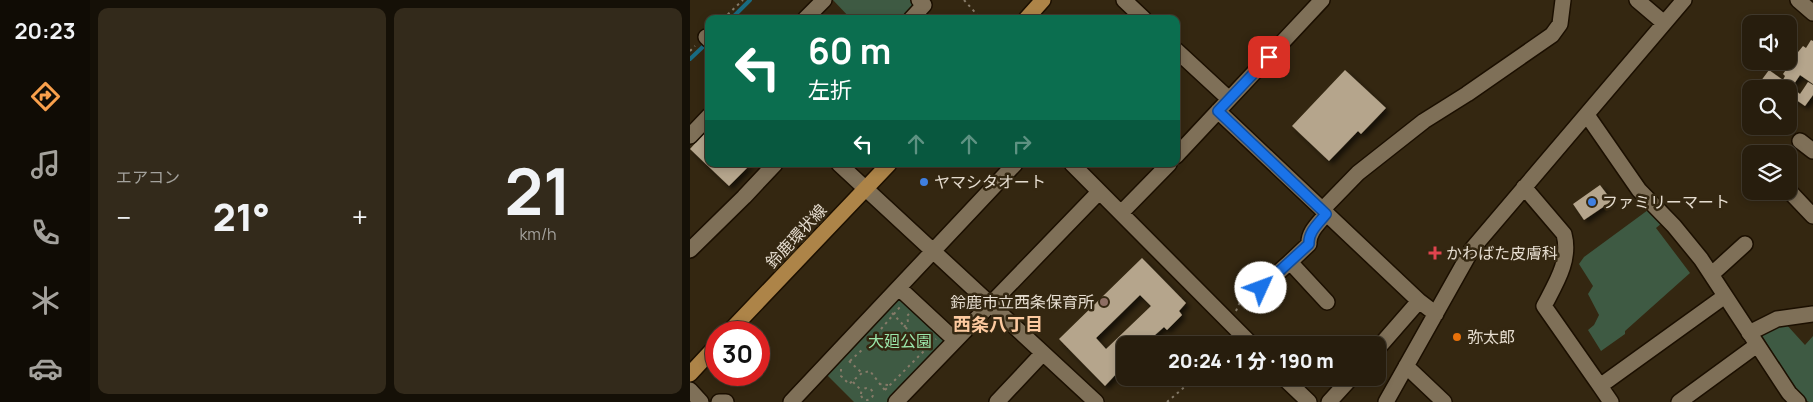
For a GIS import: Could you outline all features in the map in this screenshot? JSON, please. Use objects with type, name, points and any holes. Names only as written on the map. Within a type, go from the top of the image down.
[{"type":"main road","points":[[1030,15],[1043,0]]},
{"type":"main road","name":"鈴鹿環状線","points":[[739,321],[886,167]]},
{"type":"main road","points":[[690,374],[705,358]]},
{"type":"street","points":[[809,15],[824,0]]},
{"type":"street","points":[[915,15],[924,5],[919,0]]},
{"type":"street","points":[[1124,0],[1140,15]]},
{"type":"street","points":[[1180,152],[1322,0]]},
{"type":"street","points":[[1261,288],[1309,244],[1311,232],[1324,212],[1358,173],[1424,120],[1467,94],[1552,35],[1560,24],[1562,0]]},
{"type":"street","points":[[1637,0],[1664,23]]},
{"type":"street","points":[[1386,402],[1472,249],[1684,0]]},
{"type":"street","points":[[1798,0],[1813,13]]},
{"type":"street","points":[[1180,54],[1229,99]]},
{"type":"street","points":[[1218,111],[1419,301],[1436,314]]},
{"type":"street","points":[[1587,114],[1639,190],[1674,226],[1712,274],[1788,399]]},
{"type":"street","points":[[690,136],[705,120]]},
{"type":"street","points":[[1800,141],[1813,151]]},
{"type":"street","points":[[690,250],[772,167]]},
{"type":"street","points":[[842,167],[1096,402]]},
{"type":"street","points":[[790,402],[1012,167]]},
{"type":"street","points":[[1075,167],[1243,336]]},
{"type":"street","points":[[1121,213],[1166,167]]},
{"type":"street","points":[[1524,187],[1564,234],[1565,238],[1566,255],[1562,268],[1544,306],[1605,396],[1725,296]]},
{"type":"street","points":[[892,401],[955,340],[1099,192]]},
{"type":"street","points":[[1797,199],[1813,216]]},
{"type":"street","points":[[1712,274],[1745,244]]},
{"type":"street","points":[[1290,262],[1328,302]]},
{"type":"street","points":[[899,288],[955,340]]},
{"type":"street","points":[[1386,339],[1419,301]]},
{"type":"street","points":[[1679,402],[1777,319],[1813,314]]},
{"type":"street","points":[[997,402],[1043,353]]},
{"type":"street","points":[[1406,366],[1444,402]]},
{"type":"street","points":[[1292,386],[1309,402]]},
{"type":"street","points":[[1329,402],[1344,386]]},
{"type":"street","points":[[690,390],[701,402]]},
{"type":"street","points":[[719,402],[726,402]]},
{"type":"path","points":[[728,15],[743,0]]},
{"type":"path","points":[[964,0],[977,15]]},
{"type":"path","points":[[891,311],[926,349]]},
{"type":"path","points":[[885,390],[936,340]]},
{"type":"path","points":[[920,343],[931,344]]},
{"type":"path","points":[[864,348],[841,368],[841,376],[849,384],[862,373],[870,372],[878,379],[879,384],[888,393],[892,401]]},
{"type":"path","points":[[850,361],[862,373]]},
{"type":"path","points":[[853,382],[862,391],[861,396],[869,401],[873,392],[867,388],[862,391]]},
{"type":"path","points":[[879,384],[890,385]]},
{"type":"path","points":[[1167,402],[1186,386]]},
{"type":"green space","points":[[833,0],[913,0],[915,8],[909,15],[847,15]]},
{"type":"green space","points":[[1648,210],[1662,223],[1656,228],[1690,273],[1625,331],[1625,334],[1601,351],[1588,330],[1594,325],[1599,315],[1588,294],[1593,286],[1579,264],[1584,257]]},
{"type":"green space","name":"大廻公園","points":[[897,296],[947,337],[947,343],[889,402],[854,402],[824,372]]},
{"type":"green space","points":[[1785,323],[1805,345],[1813,336],[1813,402],[1809,402],[1801,397],[1761,334]]},
{"type":"building","points":[[1811,40],[1813,41],[1813,84],[1800,75],[1797,80],[1783,80],[1785,76],[1783,74],[1786,70],[1797,70],[1797,53],[1803,46],[1806,48]]},
{"type":"building","points":[[1345,70],[1386,108],[1361,134],[1358,131],[1329,161],[1292,126]]},
{"type":"building","points":[[1769,70],[1783,80],[1762,80]]},
{"type":"building","points":[[1808,82],[1813,85],[1813,95],[1805,106],[1797,100],[1797,92],[1800,94]]},
{"type":"building","points":[[705,132],[705,163],[690,149]]},
{"type":"building","points":[[709,167],[748,167],[729,186]]},
{"type":"building","name":"ファミリーマート","points":[[1600,185],[1612,201],[1584,220],[1573,204]]},
{"type":"building","points":[[1142,258],[1186,303],[1179,311],[1182,315],[1167,330],[1164,327],[1156,336],[1120,336],[1151,306],[1140,295],[1096,338],[1106,349],[1116,339],[1116,374],[1105,386],[1059,339]]},
{"type":"waterway","points":[[735,15],[750,0]]},
{"type":"waterway","points":[[690,59],[705,45]]},
{"type":"place","name":"ヤマシタオート","points":[[924,182]]},
{"type":"place","name":"ファミリーマート","points":[[1592,202]]},
{"type":"place","name":"かわばた皮膚科","points":[[1435,253]]},
{"type":"place","name":"鈴鹿市立西条保育所","points":[[1104,302]]},
{"type":"place","name":"弥太郎","points":[[1457,337]]},
{"type":"district","name":"西条八丁目","points":[[998,324]]},
{"type":"route","points":[[1261,288],[1309,244],[1311,232],[1326,214],[1218,111],[1269,57]]}]
